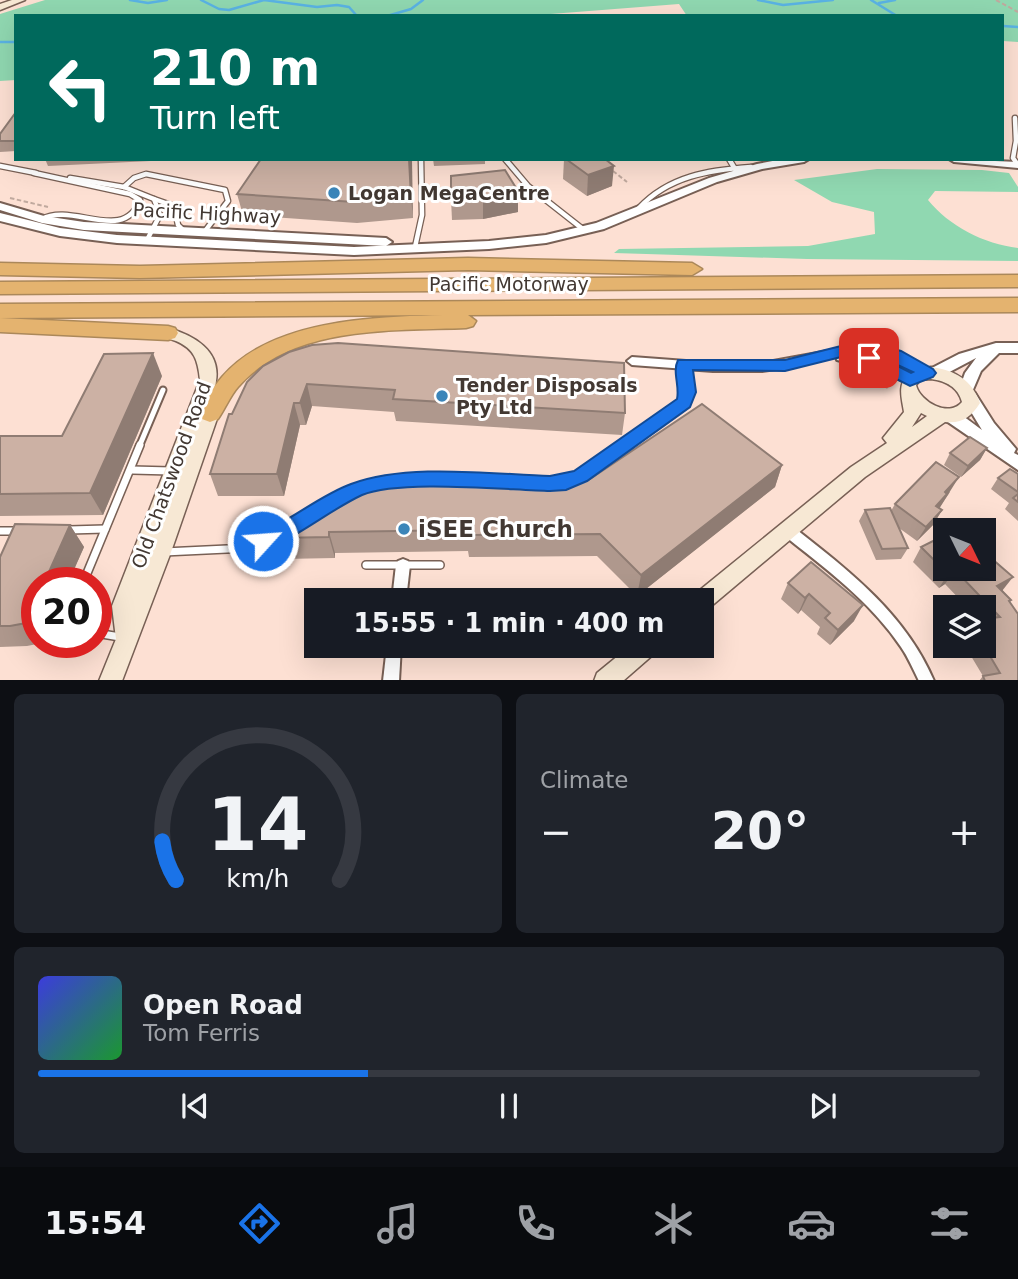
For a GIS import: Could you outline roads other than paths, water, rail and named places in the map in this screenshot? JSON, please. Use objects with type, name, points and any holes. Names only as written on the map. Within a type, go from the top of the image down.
[{"type":"highway","points":[[0,269],[140,272],[468,264],[870,274],[1017,281]]},
{"type":"highway","name":"Pacific Motorway","points":[[0,288],[1017,281]]},
{"type":"highway","name":"Pacific Motorway","points":[[0,311],[1018,305]]},
{"type":"highway","points":[[209,413],[219,391],[263,355],[294,340],[323,332],[359,327],[765,306]]},
{"type":"highway","points":[[0,325],[168,333]]},
{"type":"main road","points":[[0,4],[8,0]]},
{"type":"main road","points":[[0,4],[21,0]]},
{"type":"main road","name":"Old Chatswood Road","points":[[126,638],[123,606],[208,380],[206,358],[199,348],[187,339],[168,333]]},
{"type":"main road","points":[[858,472],[946,415],[965,412],[971,402],[968,393],[952,379],[931,373],[910,387]]},
{"type":"main road","points":[[910,387],[923,408],[946,415]]},
{"type":"main road","points":[[714,591],[858,472],[909,420],[913,413],[910,387]]},
{"type":"main road","name":"Old Chatswood Road","points":[[110,680],[161,552],[209,413]]},
{"type":"main road","points":[[607,680],[634,658]]},
{"type":"street","name":"Pacific Highway","points":[[0,206],[42,219],[151,235],[323,250],[390,251],[415,247],[516,243],[584,230],[619,219],[735,170],[792,161]]},
{"type":"street","points":[[975,161],[1018,165]]},
{"type":"street","name":"Pacific Highway","points":[[0,217],[60,232],[151,235],[183,230],[396,242],[415,247]]},
{"type":"street","points":[[997,348],[978,363],[968,378],[968,393],[988,427],[1018,462]]},
{"type":"street","points":[[808,360],[849,349],[873,349],[895,355],[931,373],[958,359],[997,348],[1018,348]]},
{"type":"street","points":[[632,361],[758,367],[850,356],[869,358],[910,387]]},
{"type":"street","points":[[946,415],[1018,462]]},
{"type":"street","points":[[787,530],[859,589],[905,642],[926,680]]},
{"type":"street","points":[[400,588],[403,565]]},
{"type":"street","points":[[391,680],[393,658]]},
{"type":"lane","points":[[1015,118],[1016,141],[1013,158],[1018,165]]},
{"type":"lane","points":[[415,247],[419,237],[422,205],[421,161]]},
{"type":"lane","points":[[507,161],[528,186],[584,230]]},
{"type":"lane","points":[[730,161],[735,170]]},
{"type":"lane","points":[[0,166],[130,194],[140,200],[134,213],[121,220],[52,214],[42,219]]},
{"type":"lane","points":[[34,173],[124,187],[174,206],[178,225],[183,230]]},
{"type":"lane","points":[[124,187],[134,178],[146,174],[225,190],[228,201],[205,231]]},
{"type":"lane","points":[[151,235],[160,215],[154,199]]},
{"type":"lane","points":[[550,484],[566,482],[580,476],[678,409],[684,403],[687,392],[684,364]]},
{"type":"lane","points":[[90,567],[163,390]]},
{"type":"lane","points":[[132,470],[174,471]]},
{"type":"lane","points":[[161,552],[248,548],[279,535],[354,491],[375,483]]},
{"type":"lane","points":[[65,530],[105,529]]},
{"type":"lane","points":[[0,531],[26,531]]},
{"type":"lane","points":[[366,565],[440,565]]},
{"type":"lane","points":[[112,636],[126,638]]},
{"type":"waterway","points":[[130,0],[148,3],[167,0]]},
{"type":"waterway","points":[[201,0],[219,9],[229,10],[264,0],[317,7],[337,5],[349,7],[355,14]]},
{"type":"waterway","points":[[394,14],[411,9],[423,0]]},
{"type":"waterway","points":[[758,0],[783,5],[833,0]]},
{"type":"waterway","points":[[871,0],[894,14]]},
{"type":"waterway","points":[[879,3],[895,0]]},
{"type":"waterway","points":[[1004,26],[1018,27]]},
{"type":"waterway","points":[[0,42],[14,42]]},
{"type":"place","name":"Logan MegaCentre","points":[[334,193]]},
{"type":"place","name":"Tender Disposals Pty Ltd","points":[[442,396]]},
{"type":"place","name":"iSEE Church","points":[[404,529]]}]
